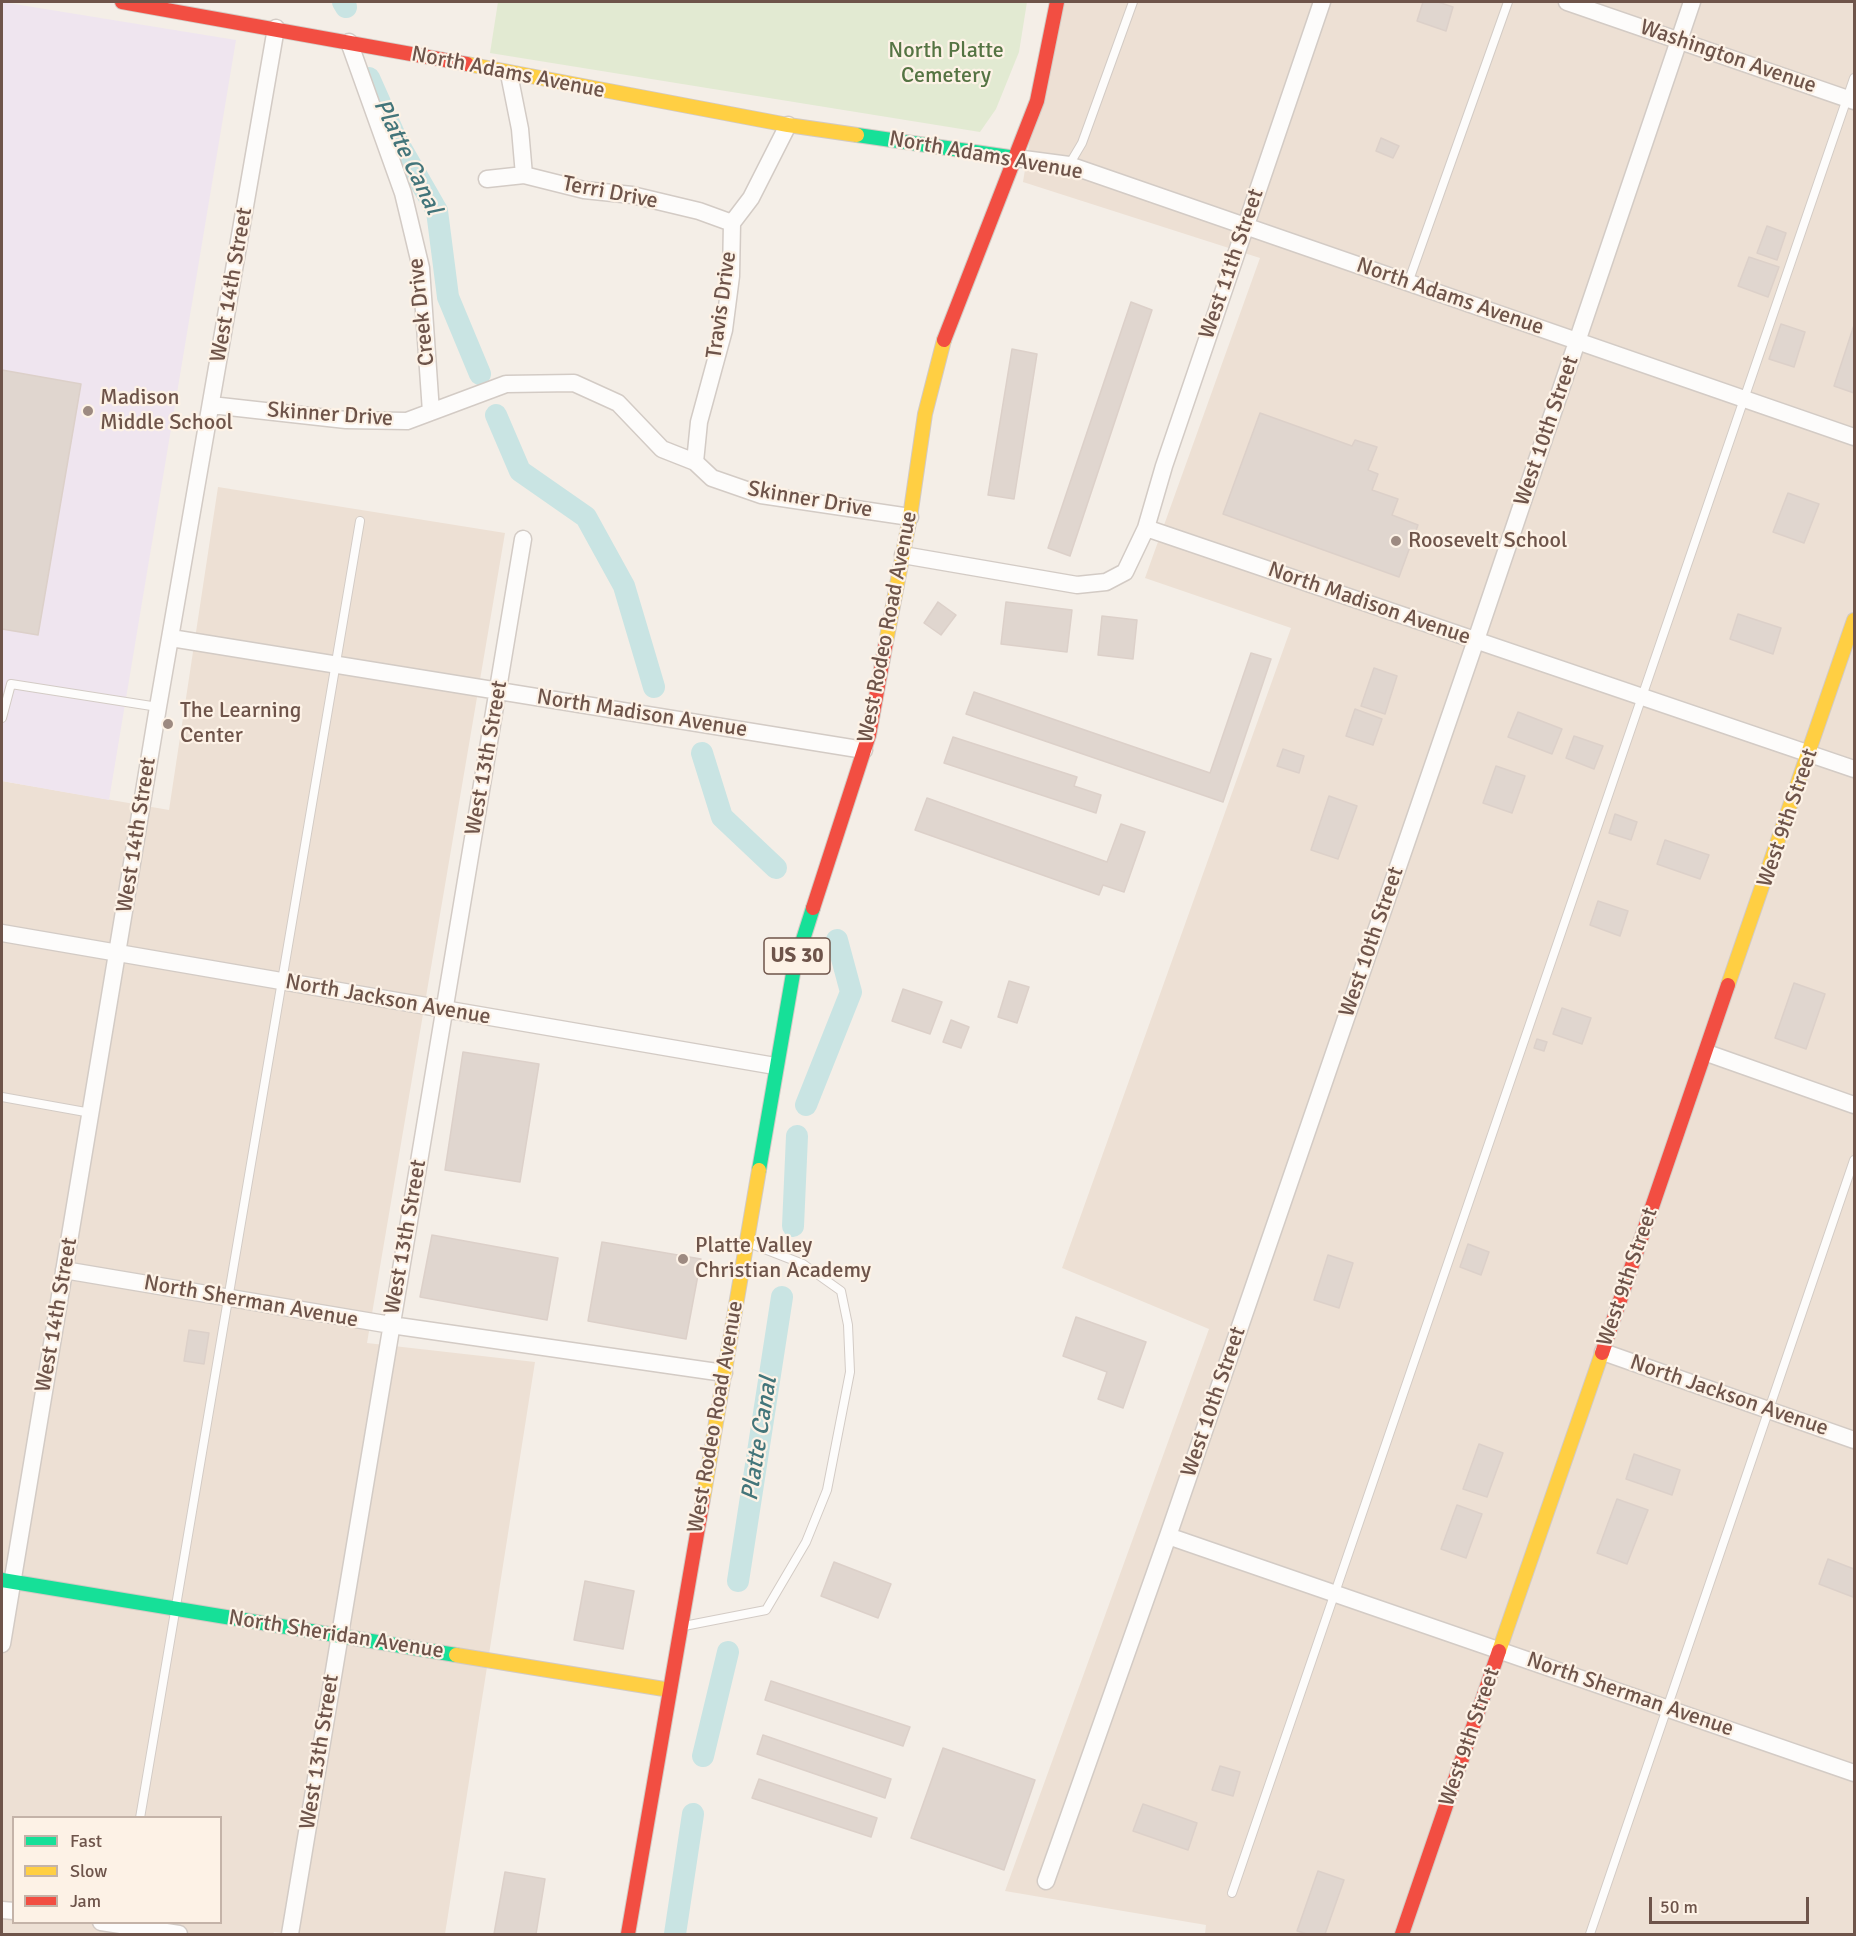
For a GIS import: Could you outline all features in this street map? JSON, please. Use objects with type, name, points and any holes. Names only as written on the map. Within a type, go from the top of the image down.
[{"type":"street","name":"North Adams Avenue","points":[[122,2],[276,28],[509,74],[788,125],[1069,165],[1854,437]]},
{"type":"street","name":"West Rodeo Road Avenue","points":[[628,1935],[794,968],[869,735],[910,517],[926,414],[945,333],[1037,101],[1057,2]]},
{"type":"street","name":"West 11th Street","points":[[1146,528],[1164,466],[1322,2]]},
{"type":"street","name":"Washington Avenue","points":[[1567,2],[1851,99]]},
{"type":"street","name":"West 10th Street","points":[[1046,1881],[1168,1536],[1476,640],[1692,2]]},
{"type":"street","name":"West 14th Street","points":[[2,1644],[7,1581],[64,1270],[276,28]]},
{"type":"street","name":"Creek Drive","points":[[349,42],[403,194],[420,268],[431,412]]},
{"type":"street","points":[[509,74],[520,129],[524,175]]},
{"type":"street","name":"Travis Drive","points":[[695,462],[699,423],[724,330],[731,276],[732,223],[751,198],[788,125]]},
{"type":"street","name":"Terri Drive","points":[[487,179],[524,175],[584,190],[632,195],[699,211],[732,223]]},
{"type":"street","name":"Skinner Drive","points":[[211,405],[346,420],[407,421],[506,384],[574,383],[618,404],[662,449],[695,462],[712,478],[761,495],[910,517]]},
{"type":"street","points":[[903,555],[1077,585],[1106,582],[1125,572],[1146,528]]},
{"type":"street","name":"North Madison Avenue","points":[[1146,528],[1854,769]]},
{"type":"street","name":"West 13th Street","points":[[290,1935],[523,539]]},
{"type":"street","name":"West 9th Street","points":[[1402,1935],[1810,754],[1854,620]]},
{"type":"street","name":"North Madison Avenue","points":[[171,638],[864,750]]},
{"type":"street","name":"North Jackson Avenue","points":[[2,933],[776,1066]]},
{"type":"street","points":[[1707,1053],[1854,1105]]},
{"type":"street","name":"North Sherman Avenue","points":[[64,1270],[391,1326],[724,1373]]},
{"type":"street","name":"North Jackson Avenue","points":[[1603,1352],[1854,1440]]},
{"type":"street","name":"North Sherman Avenue","points":[[1168,1536],[1854,1773]]},
{"type":"street","name":"North Sheridan Avenue","points":[[7,1581],[670,1690]]},
{"type":"street","points":[[106,1924],[179,1935]]},
{"type":"lane","points":[[1069,165],[1082,143],[1133,2]]},
{"type":"lane","points":[[1408,283],[1508,2]]},
{"type":"lane","points":[[1232,1893],[1744,399],[1851,99],[1854,78]]},
{"type":"lane","points":[[140,1816],[226,1298],[337,665],[360,521]]},
{"type":"lane","points":[[2,718],[11,684],[159,707]]},
{"type":"lane","points":[[2,1097],[91,1113]]},
{"type":"lane","points":[[1590,1935],[1854,1160]]},
{"type":"lane","points":[[681,1627],[766,1610],[806,1542],[827,1490],[850,1372],[848,1325],[840,1291],[803,1264],[746,1242]]},
{"type":"shaded area","name":"Madison Middle School","points":[[2,2],[236,40],[109,800],[2,781]]},
{"type":"shaded area","points":[[1052,2],[1854,2],[1854,1934],[1205,1934],[1206,1925],[1005,1891],[1209,1329],[1062,1268],[1291,628],[1145,578],[1260,258],[1023,182]]},
{"type":"shaded area","points":[[218,487],[505,533],[367,1343],[535,1362],[445,1934],[274,1932],[273,1934],[2,1934],[2,781],[169,810]]},
{"type":"green space","name":"North Platte Cemetery","points":[[498,2],[1027,2],[1019,52],[996,109],[980,132],[490,53]]},
{"type":"building","points":[[1423,2],[1438,2],[1453,7],[1446,31],[1417,21]]},
{"type":"building","points":[[1381,138],[1399,146],[1393,158],[1376,151]]},
{"type":"building","points":[[1767,226],[1786,233],[1777,260],[1757,253]]},
{"type":"building","points":[[1749,257],[1779,267],[1768,297],[1738,286]]},
{"type":"building","points":[[1131,302],[1152,310],[1070,556],[1048,548]]},
{"type":"building","points":[[1781,324],[1805,332],[1794,367],[1769,359]]},
{"type":"building","points":[[1854,325],[1854,393],[1834,386]]},
{"type":"building","points":[[1012,349],[1037,354],[1014,499],[988,495]]},
{"type":"building","points":[[2,370],[81,384],[38,635],[2,629]]},
{"type":"building","points":[[1260,413],[1352,446],[1355,440],[1377,447],[1368,470],[1378,474],[1372,490],[1398,499],[1392,515],[1418,525],[1399,577],[1223,514]]},
{"type":"building","points":[[1788,493],[1819,504],[1804,543],[1773,532]]},
{"type":"building","points":[[938,602],[956,615],[941,635],[924,623]]},
{"type":"building","points":[[1006,602],[1072,610],[1067,652],[1001,644]]},
{"type":"building","points":[[1738,614],[1781,628],[1773,654],[1730,639]]},
{"type":"building","points":[[1102,616],[1137,620],[1133,659],[1098,655]]},
{"type":"building","points":[[1251,653],[1271,659],[1223,802],[966,714],[974,692],[1210,773]]},
{"type":"building","points":[[1374,668],[1397,676],[1385,714],[1361,706]]},
{"type":"building","points":[[1355,709],[1382,719],[1373,745],[1346,736]]},
{"type":"building","points":[[1518,712],[1562,729],[1552,754],[1508,737]]},
{"type":"building","points":[[1574,736],[1603,746],[1594,769],[1566,758]]},
{"type":"building","points":[[953,737],[1077,777],[1074,786],[1101,795],[1096,813],[944,763]]},
{"type":"building","points":[[1283,749],[1304,756],[1299,773],[1277,766]]},
{"type":"building","points":[[1496,766],[1525,776],[1512,813],[1483,803]]},
{"type":"building","points":[[1329,796],[1357,806],[1338,859],[1311,850]]},
{"type":"building","points":[[927,798],[1107,862],[1121,824],[1145,832],[1124,892],[1103,885],[1099,895],[915,830]]},
{"type":"building","points":[[1615,814],[1637,822],[1631,840],[1609,833]]},
{"type":"building","points":[[1665,840],[1709,855],[1700,879],[1657,864]]},
{"type":"building","points":[[1598,901],[1628,911],[1620,936],[1590,925]]},
{"type":"building","points":[[1009,981],[1029,987],[1017,1023],[998,1017]]},
{"type":"building","points":[[1794,983],[1825,994],[1806,1049],[1775,1038]]},
{"type":"building","points":[[903,989],[942,1002],[930,1034],[892,1021]]},
{"type":"building","points":[[1562,1008],[1591,1018],[1582,1044],[1553,1034]]},
{"type":"building","points":[[951,1020],[969,1027],[961,1048],[943,1042]]},
{"type":"building","points":[[1537,1039],[1547,1042],[1544,1051],[1534,1048]]},
{"type":"building","points":[[463,1052],[539,1064],[520,1182],[445,1170]]},
{"type":"building","points":[[432,1235],[558,1258],[547,1320],[420,1297]]},
{"type":"building","points":[[602,1242],[701,1259],[686,1339],[588,1321]]},
{"type":"building","points":[[1468,1244],[1489,1252],[1481,1275],[1460,1267]]},
{"type":"building","points":[[1328,1255],[1353,1263],[1339,1308],[1314,1300]]},
{"type":"building","points":[[1076,1317],[1146,1342],[1123,1408],[1098,1399],[1107,1372],[1063,1356]]},
{"type":"building","points":[[189,1330],[209,1333],[204,1364],[184,1361]]},
{"type":"building","points":[[1479,1444],[1503,1453],[1487,1497],[1463,1489]]},
{"type":"building","points":[[1634,1454],[1680,1470],[1672,1495],[1626,1479]]},
{"type":"building","points":[[1617,1499],[1648,1510],[1627,1564],[1597,1553]]},
{"type":"building","points":[[1457,1505],[1482,1514],[1466,1558],[1441,1549]]},
{"type":"building","points":[[1828,1559],[1854,1569],[1853,1597],[1819,1584]]},
{"type":"building","points":[[834,1562],[891,1584],[878,1618],[821,1596]]},
{"type":"building","points":[[585,1581],[634,1591],[623,1649],[574,1640]]},
{"type":"building","points":[[771,1681],[910,1727],[903,1746],[765,1700]]},
{"type":"building","points":[[763,1735],[891,1779],[885,1798],[757,1754]]},
{"type":"building","points":[[943,1748],[1035,1780],[1004,1870],[911,1838]]},
{"type":"building","points":[[1220,1766],[1240,1772],[1233,1796],[1212,1790]]},
{"type":"building","points":[[759,1779],[877,1818],[871,1837],[752,1798]]},
{"type":"building","points":[[1143,1804],[1197,1823],[1188,1850],[1133,1831]]},
{"type":"building","points":[[1318,1871],[1344,1880],[1325,1934],[1307,1934],[1297,1931]]},
{"type":"building","points":[[505,1872],[545,1879],[536,1934],[494,1934]]},
{"type":"waterway","name":"Platte Canal","points":[[343,2],[346,7]]},
{"type":"waterway","name":"Platte Canal","points":[[369,78],[398,143],[437,211],[448,297],[480,374]]},
{"type":"waterway","name":"Platte Canal","points":[[496,415],[520,471],[586,517],[624,586],[654,687]]},
{"type":"waterway","name":"Platte Canal","points":[[702,753],[722,817],[776,868]]},
{"type":"waterway","name":"Platte Canal","points":[[806,1105],[851,992],[837,940]]},
{"type":"waterway","points":[[793,1226],[797,1136]]},
{"type":"waterway","name":"Platte Canal","points":[[738,1581],[782,1297]]},
{"type":"waterway","points":[[703,1756],[728,1652]]},
{"type":"waterway","name":"Platte Canal","points":[[675,1934],[693,1814]]},
{"type":"traffic: fast","points":[[857,135],[1016,158]]},
{"type":"traffic: fast","points":[[759,1170],[794,968],[813,908]]},
{"type":"traffic: fast","points":[[2,1580],[456,1655]]},
{"type":"traffic: slow","points":[[467,64],[788,125],[857,135]]},
{"type":"traffic: slow","points":[[886,642],[910,517],[925,414],[944,340]]},
{"type":"traffic: slow","points":[[1728,985],[1854,620]]},
{"type":"traffic: slow","points":[[703,1499],[759,1170]]},
{"type":"traffic: slow","points":[[1499,1651],[1602,1353]]},
{"type":"traffic: slow","points":[[456,1655],[670,1690]]},
{"type":"traffic: jam","points":[[122,2],[467,64]]},
{"type":"traffic: jam","points":[[944,340],[1037,101],[1057,2]]},
{"type":"traffic: jam","points":[[813,908],[869,735],[886,642]]},
{"type":"traffic: jam","points":[[1602,1353],[1728,985]]},
{"type":"traffic: jam","points":[[628,1934],[703,1499]]},
{"type":"traffic: jam","points":[[1402,1934],[1499,1651]]},
{"type":"place","name":"Madison Middle School","points":[[88,411]]},
{"type":"place","name":"Roosevelt School","points":[[1396,541]]},
{"type":"place","name":"The Learning Center","points":[[168,724]]},
{"type":"place","name":"Platte Valley Christian Academy","points":[[683,1259]]}]
